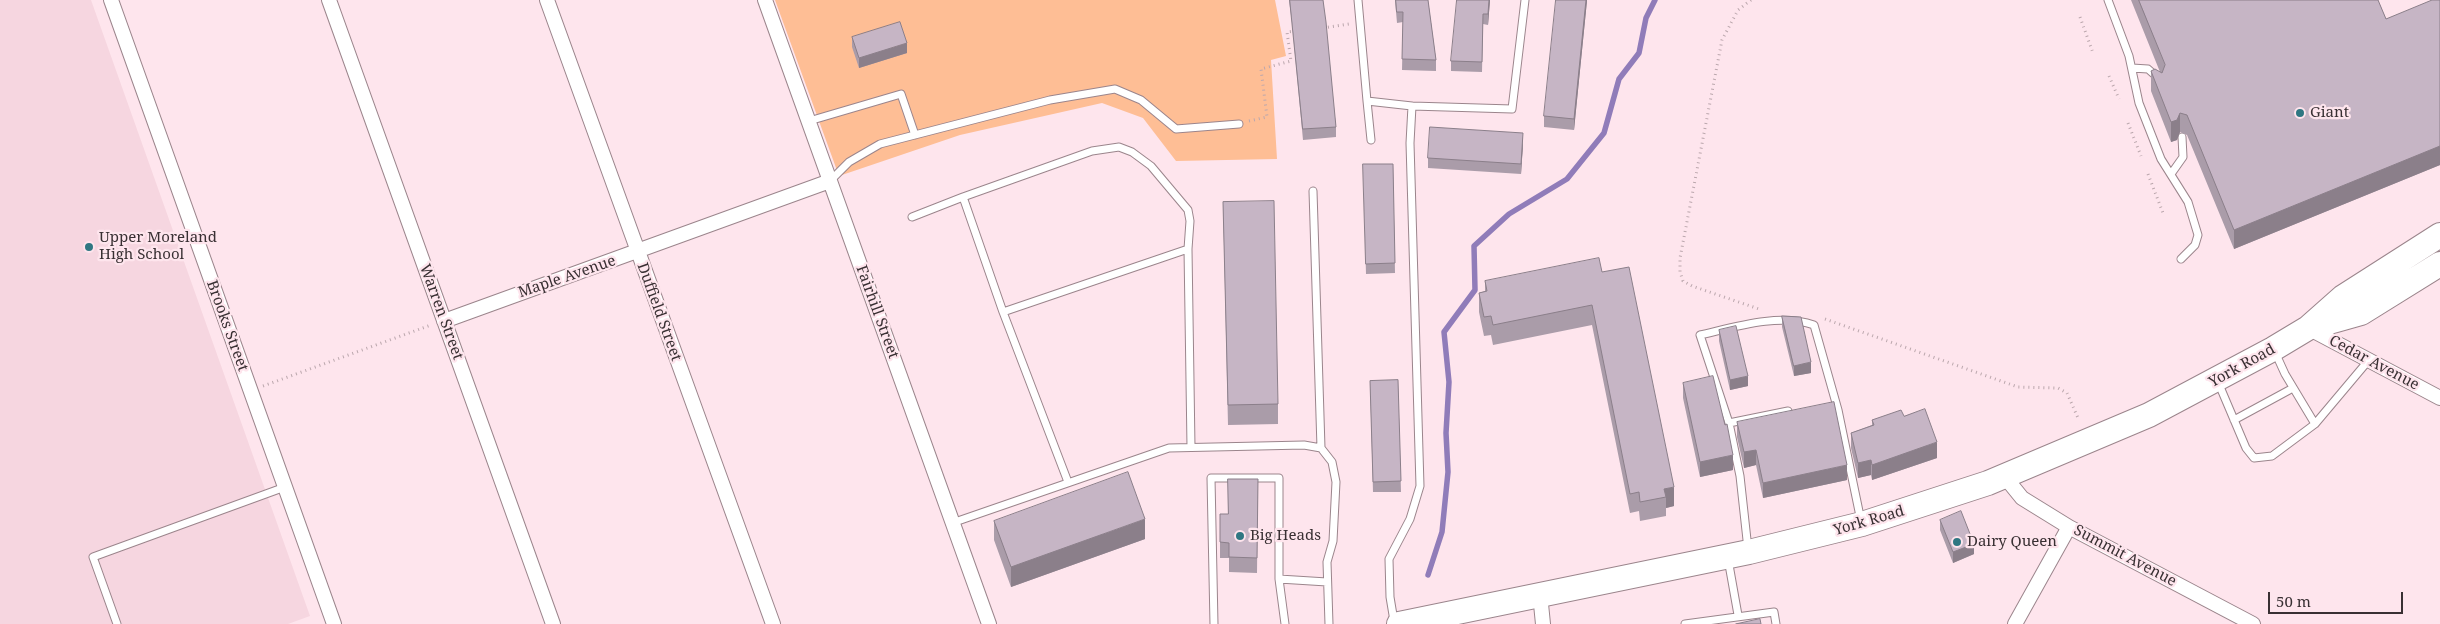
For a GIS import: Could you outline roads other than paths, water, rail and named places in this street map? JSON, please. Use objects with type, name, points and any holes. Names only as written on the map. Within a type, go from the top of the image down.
[{"type":"highway","name":"York Road","points":[[1405,623],[1738,554],[1862,524],[2006,477],[2133,422],[2218,380],[2308,328],[2343,297],[2440,235]]},
{"type":"highway","name":"York Road","points":[[2308,328],[2361,314],[2440,264]]},
{"type":"street","name":"Brooks Street","points":[[111,0],[334,624]]},
{"type":"street","name":"Warren Street","points":[[329,0],[553,624]]},
{"type":"street","name":"Duffield Street","points":[[547,0],[773,624]]},
{"type":"street","name":"Fairhill Street","points":[[765,0],[989,624]]},
{"type":"street","name":"Maple Avenue","points":[[444,320],[830,181]]},
{"type":"street","name":"Cedar Avenue","points":[[2308,328],[2440,398]]},
{"type":"street","name":"Summit Avenue","points":[[2006,477],[2022,498],[2069,527],[2253,624]]},
{"type":"street","points":[[2015,624],[2069,527]]},
{"type":"street","points":[[1540,594],[1543,624]]},
{"type":"lane","points":[[1358,0],[1370,140]]},
{"type":"lane","points":[[1367,102],[1412,106],[1512,109],[1525,0]]},
{"type":"lane","points":[[2108,0],[2132,68],[2140,103],[2161,159],[2188,202],[2198,235],[2195,245],[2181,259]]},
{"type":"lane","points":[[2132,68],[2148,69],[2156,76],[2160,86]]},
{"type":"lane","points":[[830,181],[849,162],[880,144],[1050,100],[1115,89],[1141,100],[1176,129],[1239,124]]},
{"type":"lane","points":[[809,121],[901,94],[915,135]]},
{"type":"lane","points":[[1405,623],[1390,597],[1389,559],[1410,519],[1420,486],[1410,143],[1412,106]]},
{"type":"lane","points":[[2171,174],[2183,157],[2182,138]]},
{"type":"lane","points":[[912,217],[962,197],[1092,151],[1120,148],[1132,152],[1151,166],[1188,210],[1190,221],[1188,249],[1191,448]]},
{"type":"lane","points":[[1313,191],[1321,448],[1332,462],[1336,482],[1334,541],[1327,562],[1330,624]]},
{"type":"lane","points":[[962,197],[1003,312],[1068,482]]},
{"type":"lane","points":[[1003,312],[1188,249]]},
{"type":"lane","points":[[1738,615],[1740,476],[1729,423],[1700,335],[1742,325],[1797,320],[1814,325],[1838,410],[1862,524]]},
{"type":"lane","points":[[2273,349],[2293,388],[2315,424]]},
{"type":"lane","points":[[2218,380],[2246,448],[2254,458],[2272,456],[2315,424],[2368,361]]},
{"type":"lane","points":[[2234,420],[2293,388]]},
{"type":"lane","points":[[1729,423],[1788,411]]},
{"type":"lane","points":[[952,522],[1169,448],[1304,445],[1321,448]]},
{"type":"lane","points":[[1214,624],[1211,478],[1279,478],[1279,579],[1285,624]]},
{"type":"lane","points":[[117,624],[92,557],[285,487]]},
{"type":"lane","points":[[1279,579],[1327,582]]},
{"type":"lane","points":[[1685,624],[1738,615],[1774,612],[1776,624]]},
{"type":"waterway","points":[[1428,575],[1442,532],[1448,472],[1446,433],[1449,382],[1444,332],[1475,290],[1474,246],[1509,214],[1567,179],[1604,133],[1619,79],[1639,53],[1646,18],[1655,0]]},
{"type":"place","name":"Giant","points":[[2300,113]]},
{"type":"place","name":"Upper Moreland High School","points":[[89,247]]},
{"type":"place","name":"Big Heads","points":[[1240,536]]},
{"type":"place","name":"Dairy Queen","points":[[1957,542]]}]
